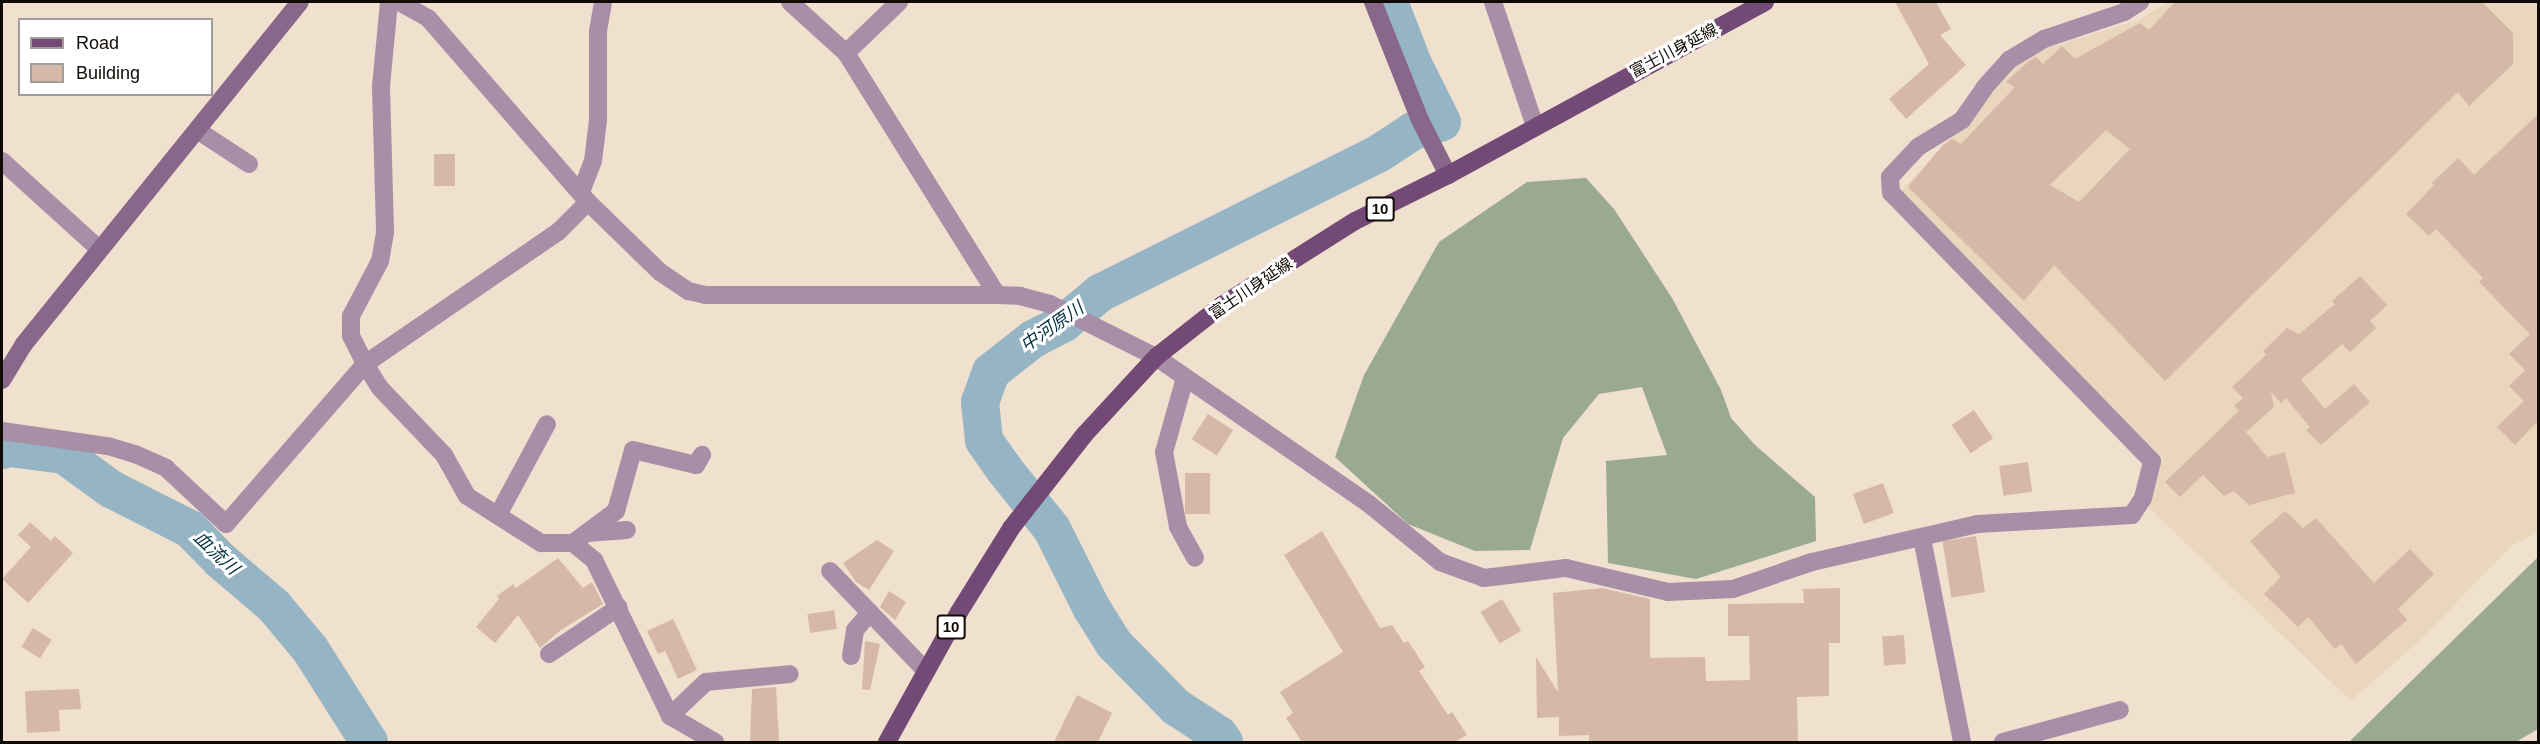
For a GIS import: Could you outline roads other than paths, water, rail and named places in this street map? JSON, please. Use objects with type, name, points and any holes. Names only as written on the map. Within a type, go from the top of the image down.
[{"type":"main road","name":"富士川身延線","points":[[887,742],[959,612],[1021,515],[1085,434],[1156,357],[1222,306],[1355,221],[1448,175],[1765,2]]},
{"type":"street","points":[[2,380],[24,344],[300,2]]},
{"type":"street","points":[[389,2],[381,87],[385,233],[380,261],[351,316],[351,336],[380,388],[444,454],[466,496],[541,543],[627,530]]},
{"type":"street","points":[[399,2],[428,18],[585,197],[660,272],[688,291],[705,295],[997,295],[1050,303],[1156,357],[1369,504],[1440,562],[1484,578],[1566,568],[1668,592],[1733,589],[1812,562],[1978,524],[2132,515],[2143,498],[2152,461],[1891,193],[1890,177],[1918,147],[1962,120],[1984,88],[2009,60],[2044,39],[2124,12],[2140,2]]},
{"type":"street","points":[[2,431],[108,446],[135,454],[166,468],[226,524],[365,364],[559,231],[585,197],[593,161],[598,120],[598,31],[603,2]]},
{"type":"street","points":[[790,2],[846,52],[997,295]]},
{"type":"street","points":[[846,52],[900,2]]},
{"type":"street","points":[[1373,2],[1420,120],[1448,175]]},
{"type":"street","points":[[1493,2],[1535,126]]},
{"type":"street","points":[[197,130],[249,164]]},
{"type":"street","points":[[2,161],[100,250]]},
{"type":"street","points":[[1185,378],[1164,452],[1178,527],[1195,558]]},
{"type":"street","points":[[498,515],[547,423]]},
{"type":"street","points":[[580,538],[616,511],[633,450],[696,465],[702,454]]},
{"type":"street","points":[[580,538],[619,607],[670,716],[716,742]]},
{"type":"street","points":[[1922,538],[1962,742]]},
{"type":"street","points":[[830,571],[926,671]]},
{"type":"street","points":[[549,654],[619,607]]},
{"type":"street","points":[[850,656],[855,630],[870,613]]},
{"type":"street","points":[[670,716],[706,682],[790,674]]},
{"type":"street","points":[[2003,742],[2120,710]]},
{"type":"waterway","name":"中河原川","points":[[1224,742],[1219,735],[1176,707],[1114,644],[1091,607],[1052,529],[984,440],[980,402],[991,372],[1033,339],[1064,323],[1100,293],[1381,152],[1413,131],[1442,122],[1413,64],[1389,2]]},
{"type":"waterway","name":"血流川","points":[[2,450],[10,448],[64,455],[111,489],[190,529],[220,560],[274,606],[310,649],[369,742]]}]
